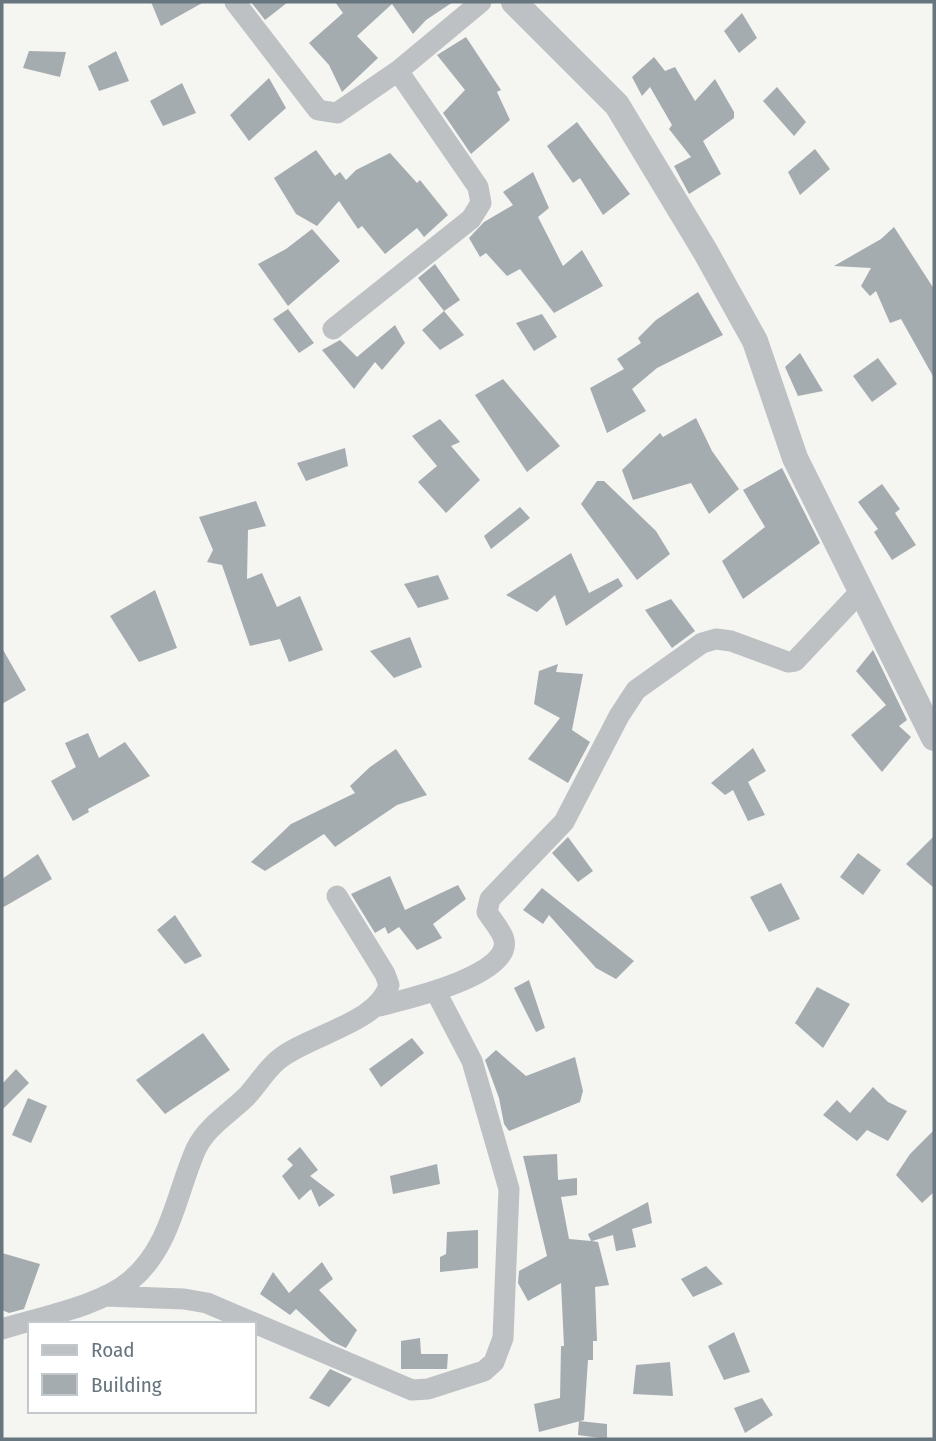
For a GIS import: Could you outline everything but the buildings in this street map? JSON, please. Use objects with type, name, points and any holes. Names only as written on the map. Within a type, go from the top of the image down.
[{"type":"street","points":[[235,2],[318,110],[337,113],[398,71],[481,2]]},
{"type":"street","points":[[514,2],[617,105],[705,251],[755,341],[795,458],[934,738]]},
{"type":"street","points":[[333,329],[471,219],[481,203],[478,187],[398,71]]},
{"type":"street","points":[[2,1329],[105,1296],[131,1281],[150,1258],[174,1217],[197,1148],[216,1122],[249,1094],[278,1060],[379,1006],[436,992],[459,983],[495,960],[503,948],[504,940],[487,912],[490,899],[564,822],[619,716],[636,690],[702,643],[716,639],[731,641],[788,662],[794,661],[860,592]]},
{"type":"street","points":[[337,896],[386,974],[389,985],[379,1006]]},
{"type":"street","points":[[256,1324],[412,1390],[428,1389],[484,1371],[494,1362],[503,1338],[509,1189],[472,1060],[436,992]]},
{"type":"street","points":[[105,1296],[184,1299],[206,1303],[251,1322]]}]
